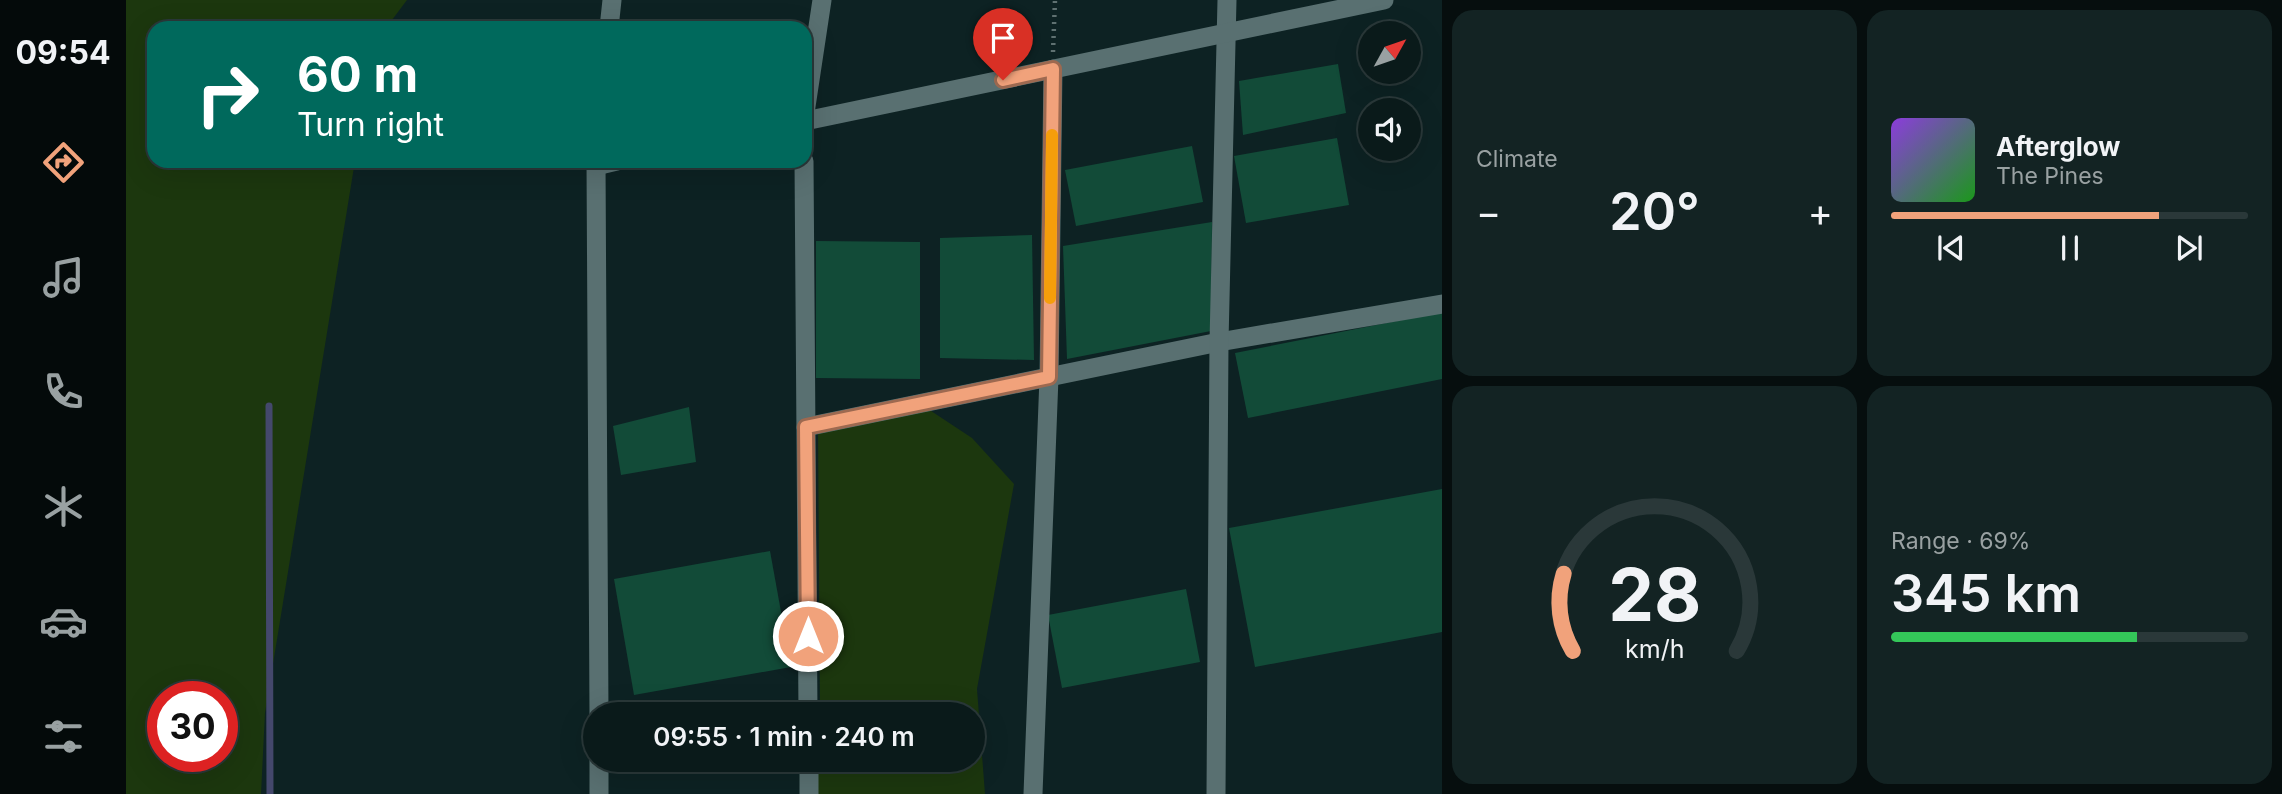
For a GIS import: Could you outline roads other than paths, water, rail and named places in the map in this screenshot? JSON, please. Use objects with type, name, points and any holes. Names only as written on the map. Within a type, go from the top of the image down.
[{"type":"street","points":[[610,21],[612,0]]},
{"type":"street","points":[[812,66],[822,0]]},
{"type":"street","points":[[1216,794],[1219,342],[1227,0]]},
{"type":"street","points":[[812,120],[1384,0]]},
{"type":"street","points":[[1033,794],[1049,377],[1053,69]]},
{"type":"street","points":[[596,168],[599,702]]},
{"type":"street","points":[[804,168],[808,702]]},
{"type":"street","points":[[806,427],[1219,342],[1442,304]]},
{"type":"street","points":[[599,772],[599,794]]},
{"type":"street","points":[[808,772],[809,794]]},
{"type":"waterway","points":[[269,406],[270,794]]}]
